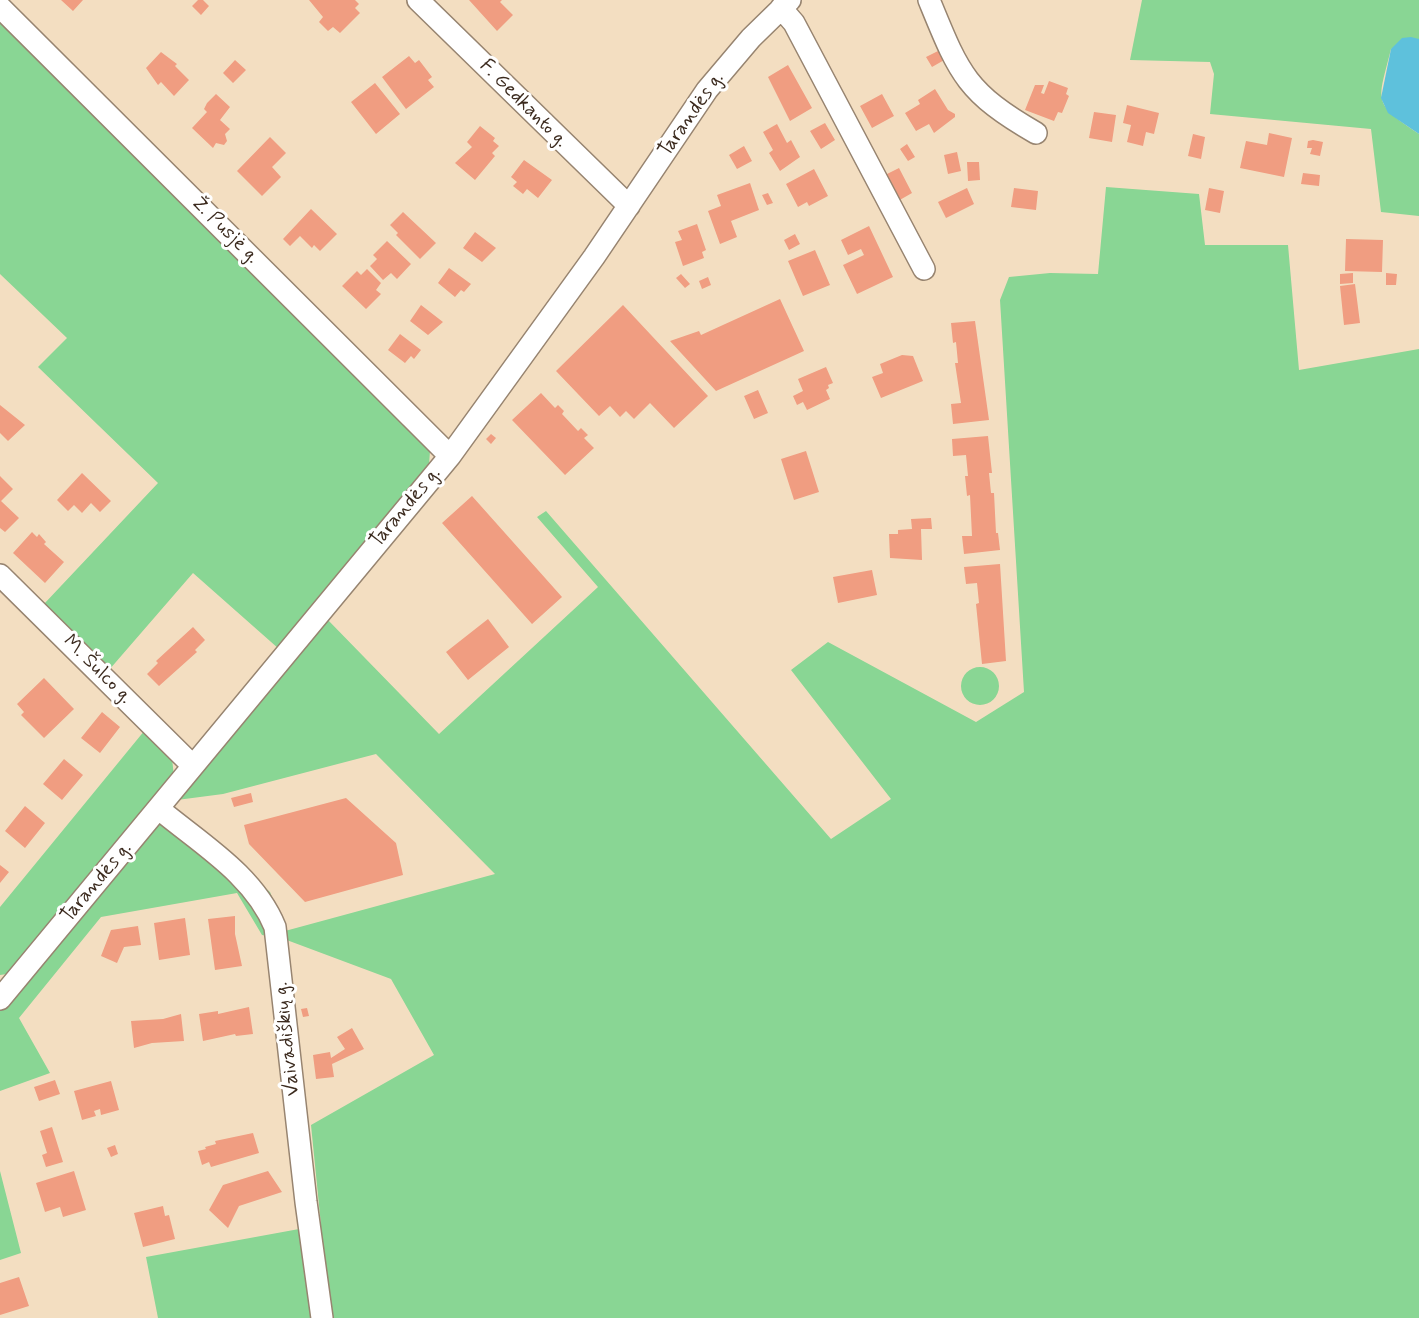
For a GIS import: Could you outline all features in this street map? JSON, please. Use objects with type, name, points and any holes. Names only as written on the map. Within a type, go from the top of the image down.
[{"type":"street","name":"F. Gedkanto g.","points":[[418,0],[629,206]]},
{"type":"street","points":[[929,0],[945,41],[970,86],[1006,116],[1036,133]]},
{"type":"street","name":"Tarandės g.","points":[[1,995],[159,809],[450,456],[629,206],[707,90],[751,38],[785,4]]},
{"type":"street","points":[[785,4],[924,269]]},
{"type":"street","name":"Ž. Pusjė g.","points":[[0,7],[450,456]]},
{"type":"street","name":"M. Šulco g.","points":[[0,575],[193,766]]},
{"type":"street","name":"Vaivadiškių g.","points":[[159,809],[244,879],[268,909],[275,927],[306,1202],[322,1318]]},
{"type":"green space","points":[[1142,0],[1419,0],[1419,39],[1391,49],[1381,91],[1386,107],[1393,115],[1419,134],[1419,216],[1381,212],[1371,129],[1210,114],[1214,74],[1210,62],[1130,60]]},
{"type":"green space","points":[[0,20],[430,451],[429,465],[279,649],[193,573],[109,670],[44,604],[158,483],[38,367],[67,338],[0,274]]},
{"type":"green space","points":[[1106,187],[1199,194],[1205,245],[1288,245],[1299,370],[1419,349],[1419,1318],[158,1318],[146,1257],[321,1225],[311,1125],[434,1055],[391,979],[284,939],[262,935],[237,893],[101,917],[19,1018],[50,1073],[0,1091],[0,1011],[171,807],[270,892],[285,931],[495,874],[376,754],[223,794],[177,800],[327,619],[439,734],[598,587],[537,517],[546,511],[831,839],[891,799],[791,670],[828,642],[976,722],[1024,692],[1000,300],[1009,277],[1050,273],[1098,274]]},
{"type":"green space","points":[[980,667],[994,672],[999,686],[994,700],[980,705],[966,700],[961,686],[966,672]]},
{"type":"green space","points":[[145,730],[172,758],[174,777],[14,973],[0,975],[0,907]]},
{"type":"green space","points":[[0,1171],[21,1253],[0,1260]]},
{"type":"water","points":[[1402,38],[1419,39],[1419,134],[1388,113],[1381,98],[1391,49]]},
{"type":"building","points":[[61,0],[83,0],[73,11]]},
{"type":"building","points":[[198,0],[203,0],[209,6],[201,15],[192,6]]},
{"type":"building","points":[[309,0],[355,0],[359,4],[355,8],[360,13],[340,33],[333,27],[328,31],[319,22],[323,17]]},
{"type":"building","points":[[469,0],[502,0],[500,2],[513,15],[497,31]]},
{"type":"building","points":[[940,50],[946,59],[932,67],[926,57]]},
{"type":"building","points":[[161,52],[177,64],[175,66],[189,80],[174,96],[161,82],[158,85],[146,68]]},
{"type":"building","points":[[409,56],[415,63],[419,60],[432,77],[428,80],[434,87],[406,109],[382,77]]},
{"type":"building","points":[[235,60],[246,70],[233,83],[223,73]]},
{"type":"building","points":[[788,65],[812,108],[790,121],[768,77]]},
{"type":"building","points":[[1049,81],[1068,88],[1066,94],[1069,96],[1062,113],[1058,112],[1054,121],[1025,110],[1035,85],[1044,85],[1041,93],[1044,94]]},
{"type":"building","points":[[375,83],[400,114],[376,134],[351,102]]},
{"type":"building","points":[[935,89],[955,117],[934,133],[929,124],[916,131],[905,113],[920,104],[918,100]]},
{"type":"building","points":[[216,94],[230,107],[220,120],[230,129],[225,134],[227,141],[224,145],[216,143],[213,148],[192,128],[207,112],[204,109],[207,103]]},
{"type":"building","points":[[882,94],[894,116],[872,128],[860,106]]},
{"type":"building","points":[[1127,105],[1159,113],[1154,134],[1146,132],[1143,146],[1127,142],[1131,125],[1123,123]]},
{"type":"building","points":[[1094,112],[1116,115],[1112,142],[1089,138]]},
{"type":"building","points":[[825,123],[835,140],[821,149],[810,131]]},
{"type":"building","points":[[777,124],[787,143],[791,140],[800,157],[780,171],[769,153],[773,150],[763,132]]},
{"type":"building","points":[[480,126],[495,138],[493,141],[499,146],[492,153],[495,156],[475,180],[455,163],[472,147],[467,142]]},
{"type":"building","points":[[1269,133],[1292,138],[1284,177],[1240,168],[1246,141],[1267,145]]},
{"type":"building","points":[[1193,134],[1205,137],[1201,159],[1188,156]]},
{"type":"building","points":[[270,137],[286,153],[272,167],[281,177],[262,196],[237,171]]},
{"type":"building","points":[[1308,141],[1323,142],[1320,156],[1310,154],[1312,148],[1307,148]]},
{"type":"building","points":[[907,144],[915,157],[908,161],[900,149]]},
{"type":"building","points":[[744,146],[752,161],[737,169],[729,155]]},
{"type":"building","points":[[957,152],[961,171],[948,174],[944,155]]},
{"type":"building","points":[[524,160],[552,180],[538,198],[527,189],[523,194],[513,186],[517,182],[511,177]]},
{"type":"building","points":[[967,162],[979,162],[980,180],[968,181]]},
{"type":"building","points":[[899,168],[912,193],[898,201],[885,175]]},
{"type":"building","points":[[814,169],[828,196],[809,206],[807,202],[798,207],[786,184]]},
{"type":"building","points":[[1303,173],[1320,175],[1319,186],[1301,184]]},
{"type":"building","points":[[750,183],[759,210],[731,221],[737,237],[720,244],[708,211],[721,206],[717,195]]},
{"type":"building","points":[[967,188],[974,204],[946,218],[938,202]]},
{"type":"building","points":[[1014,188],[1038,191],[1036,210],[1011,207]]},
{"type":"building","points":[[1209,188],[1224,191],[1220,213],[1205,210]]},
{"type":"building","points":[[768,193],[773,203],[767,205],[762,195]]},
{"type":"building","points":[[311,209],[337,234],[320,251],[314,245],[312,248],[300,236],[290,246],[283,239]]},
{"type":"building","points":[[403,212],[436,243],[420,259],[396,235],[398,233],[390,225]]},
{"type":"building","points":[[697,224],[706,250],[702,252],[704,258],[683,266],[675,242],[682,240],[678,231]]},
{"type":"building","points":[[869,226],[893,277],[857,294],[843,265],[864,255],[861,249],[848,255],[841,240]]},
{"type":"building","points":[[475,232],[496,248],[482,262],[463,248]]},
{"type":"building","points":[[795,234],[800,244],[789,250],[784,240]]},
{"type":"building","points":[[1346,239],[1383,240],[1382,272],[1345,271]]},
{"type":"building","points":[[387,241],[411,264],[397,279],[391,273],[383,280],[370,266],[377,259],[373,255]]},
{"type":"building","points":[[815,250],[830,285],[803,296],[788,261]]},
{"type":"building","points":[[449,268],[471,284],[455,297],[438,283]]},
{"type":"building","points":[[367,269],[381,283],[376,290],[381,294],[366,309],[342,286],[357,271],[361,275]]},
{"type":"building","points":[[1353,273],[1353,283],[1340,284],[1340,274]]},
{"type":"building","points":[[1386,273],[1397,274],[1396,285],[1386,285]]},
{"type":"building","points":[[681,274],[690,284],[685,288],[676,278]]},
{"type":"building","points":[[708,277],[711,285],[702,289],[699,281]]},
{"type":"building","points":[[1355,284],[1360,323],[1344,325],[1340,286]]},
{"type":"building","points":[[780,299],[804,351],[716,391],[670,341],[699,331],[701,335]]},
{"type":"building","points":[[421,305],[443,322],[428,335],[410,321]]},
{"type":"building","points":[[623,305],[708,396],[674,428],[650,403],[634,419],[626,411],[620,417],[610,406],[599,416],[556,371]]},
{"type":"building","points":[[975,321],[989,420],[953,424],[951,404],[961,403],[955,363],[958,363],[956,342],[953,343],[951,323]]},
{"type":"building","points":[[400,334],[421,350],[414,359],[411,356],[405,363],[388,350]]},
{"type":"building","points":[[902,355],[913,356],[923,381],[881,398],[872,377],[883,373],[880,364]]},
{"type":"building","points":[[826,367],[833,383],[828,385],[829,388],[826,390],[830,399],[807,410],[803,402],[797,405],[793,396],[803,391],[798,379]]},
{"type":"building","points":[[758,390],[768,413],[754,419],[744,396]]},
{"type":"building","points":[[541,393],[555,408],[558,405],[564,411],[562,414],[578,431],[581,428],[588,435],[584,438],[594,448],[565,475],[512,420]]},
{"type":"building","points":[[0,405],[25,425],[8,441],[0,433]]},
{"type":"building","points":[[491,434],[496,438],[491,444],[486,439]]},
{"type":"building","points":[[988,436],[992,473],[989,473],[991,493],[994,493],[996,533],[998,533],[1000,550],[964,554],[962,536],[972,536],[970,495],[967,496],[965,476],[968,476],[966,455],[953,456],[952,439]]},
{"type":"building","points":[[806,451],[819,492],[794,500],[781,459]]},
{"type":"building","points":[[82,473],[111,501],[100,512],[91,503],[82,513],[74,505],[68,511],[57,500]]},
{"type":"building","points":[[0,476],[13,489],[1,501],[19,518],[5,532],[0,528]]},
{"type":"building","points":[[472,496],[562,597],[532,624],[442,523]]},
{"type":"building","points":[[931,518],[932,529],[921,529],[922,560],[890,558],[889,534],[898,534],[898,530],[912,529],[911,519]]},
{"type":"building","points":[[32,532],[37,537],[39,534],[46,542],[44,544],[64,562],[45,583],[13,553]]},
{"type":"building","points":[[1000,564],[1006,661],[982,664],[976,604],[979,603],[977,583],[966,584],[964,567]]},
{"type":"building","points":[[872,570],[877,595],[838,603],[833,577]]},
{"type":"building","points":[[488,619],[509,647],[468,680],[446,652]]},
{"type":"building","points":[[193,627],[205,640],[195,650],[197,652],[159,686],[147,674],[158,663],[156,661]]},
{"type":"building","points":[[44,678],[74,709],[44,738],[21,715],[24,712],[17,704]]},
{"type":"building","points":[[102,712],[120,727],[100,753],[81,738]]},
{"type":"building","points":[[64,759],[83,775],[62,800],[43,784]]},
{"type":"building","points":[[251,793],[253,802],[234,807],[231,798]]},
{"type":"building","points":[[346,798],[396,843],[403,875],[305,902],[249,844],[244,825]]},
{"type":"building","points":[[25,806],[45,823],[25,848],[5,831]]},
{"type":"building","points":[[0,865],[9,872],[0,883]]},
{"type":"building","points":[[235,916],[235,934],[242,966],[215,970],[208,919]]},
{"type":"building","points":[[185,918],[190,955],[159,960],[154,923]]},
{"type":"building","points":[[138,926],[141,945],[124,947],[117,963],[101,956],[111,930]]},
{"type":"building","points":[[249,1007],[253,1034],[236,1036],[235,1034],[203,1041],[199,1014],[218,1011],[218,1014]]},
{"type":"building","points":[[307,1008],[309,1016],[303,1017],[301,1009]]},
{"type":"building","points":[[181,1014],[184,1041],[152,1043],[134,1048],[131,1021],[163,1019]]},
{"type":"building","points":[[352,1028],[364,1049],[332,1064],[334,1077],[316,1079],[313,1055],[330,1052],[331,1058],[345,1049],[337,1037]]},
{"type":"building","points":[[55,1080],[60,1094],[39,1101],[34,1087]]},
{"type":"building","points":[[111,1081],[119,1110],[101,1115],[100,1109],[94,1111],[96,1116],[82,1120],[74,1091]]},
{"type":"building","points":[[52,1127],[63,1162],[46,1167],[42,1155],[47,1153],[40,1131]]},
{"type":"building","points":[[253,1133],[259,1153],[211,1167],[209,1162],[202,1165],[198,1151],[216,1144],[215,1141]]},
{"type":"building","points":[[115,1145],[118,1154],[111,1157],[107,1148]]},
{"type":"building","points":[[74,1171],[86,1210],[63,1217],[60,1207],[45,1212],[36,1183]]},
{"type":"building","points":[[268,1171],[282,1192],[239,1206],[228,1228],[209,1210],[223,1185]]},
{"type":"building","points":[[163,1206],[165,1216],[169,1215],[175,1239],[143,1247],[134,1213]]},
{"type":"building","points":[[19,1277],[29,1306],[0,1315],[0,1283]]}]
